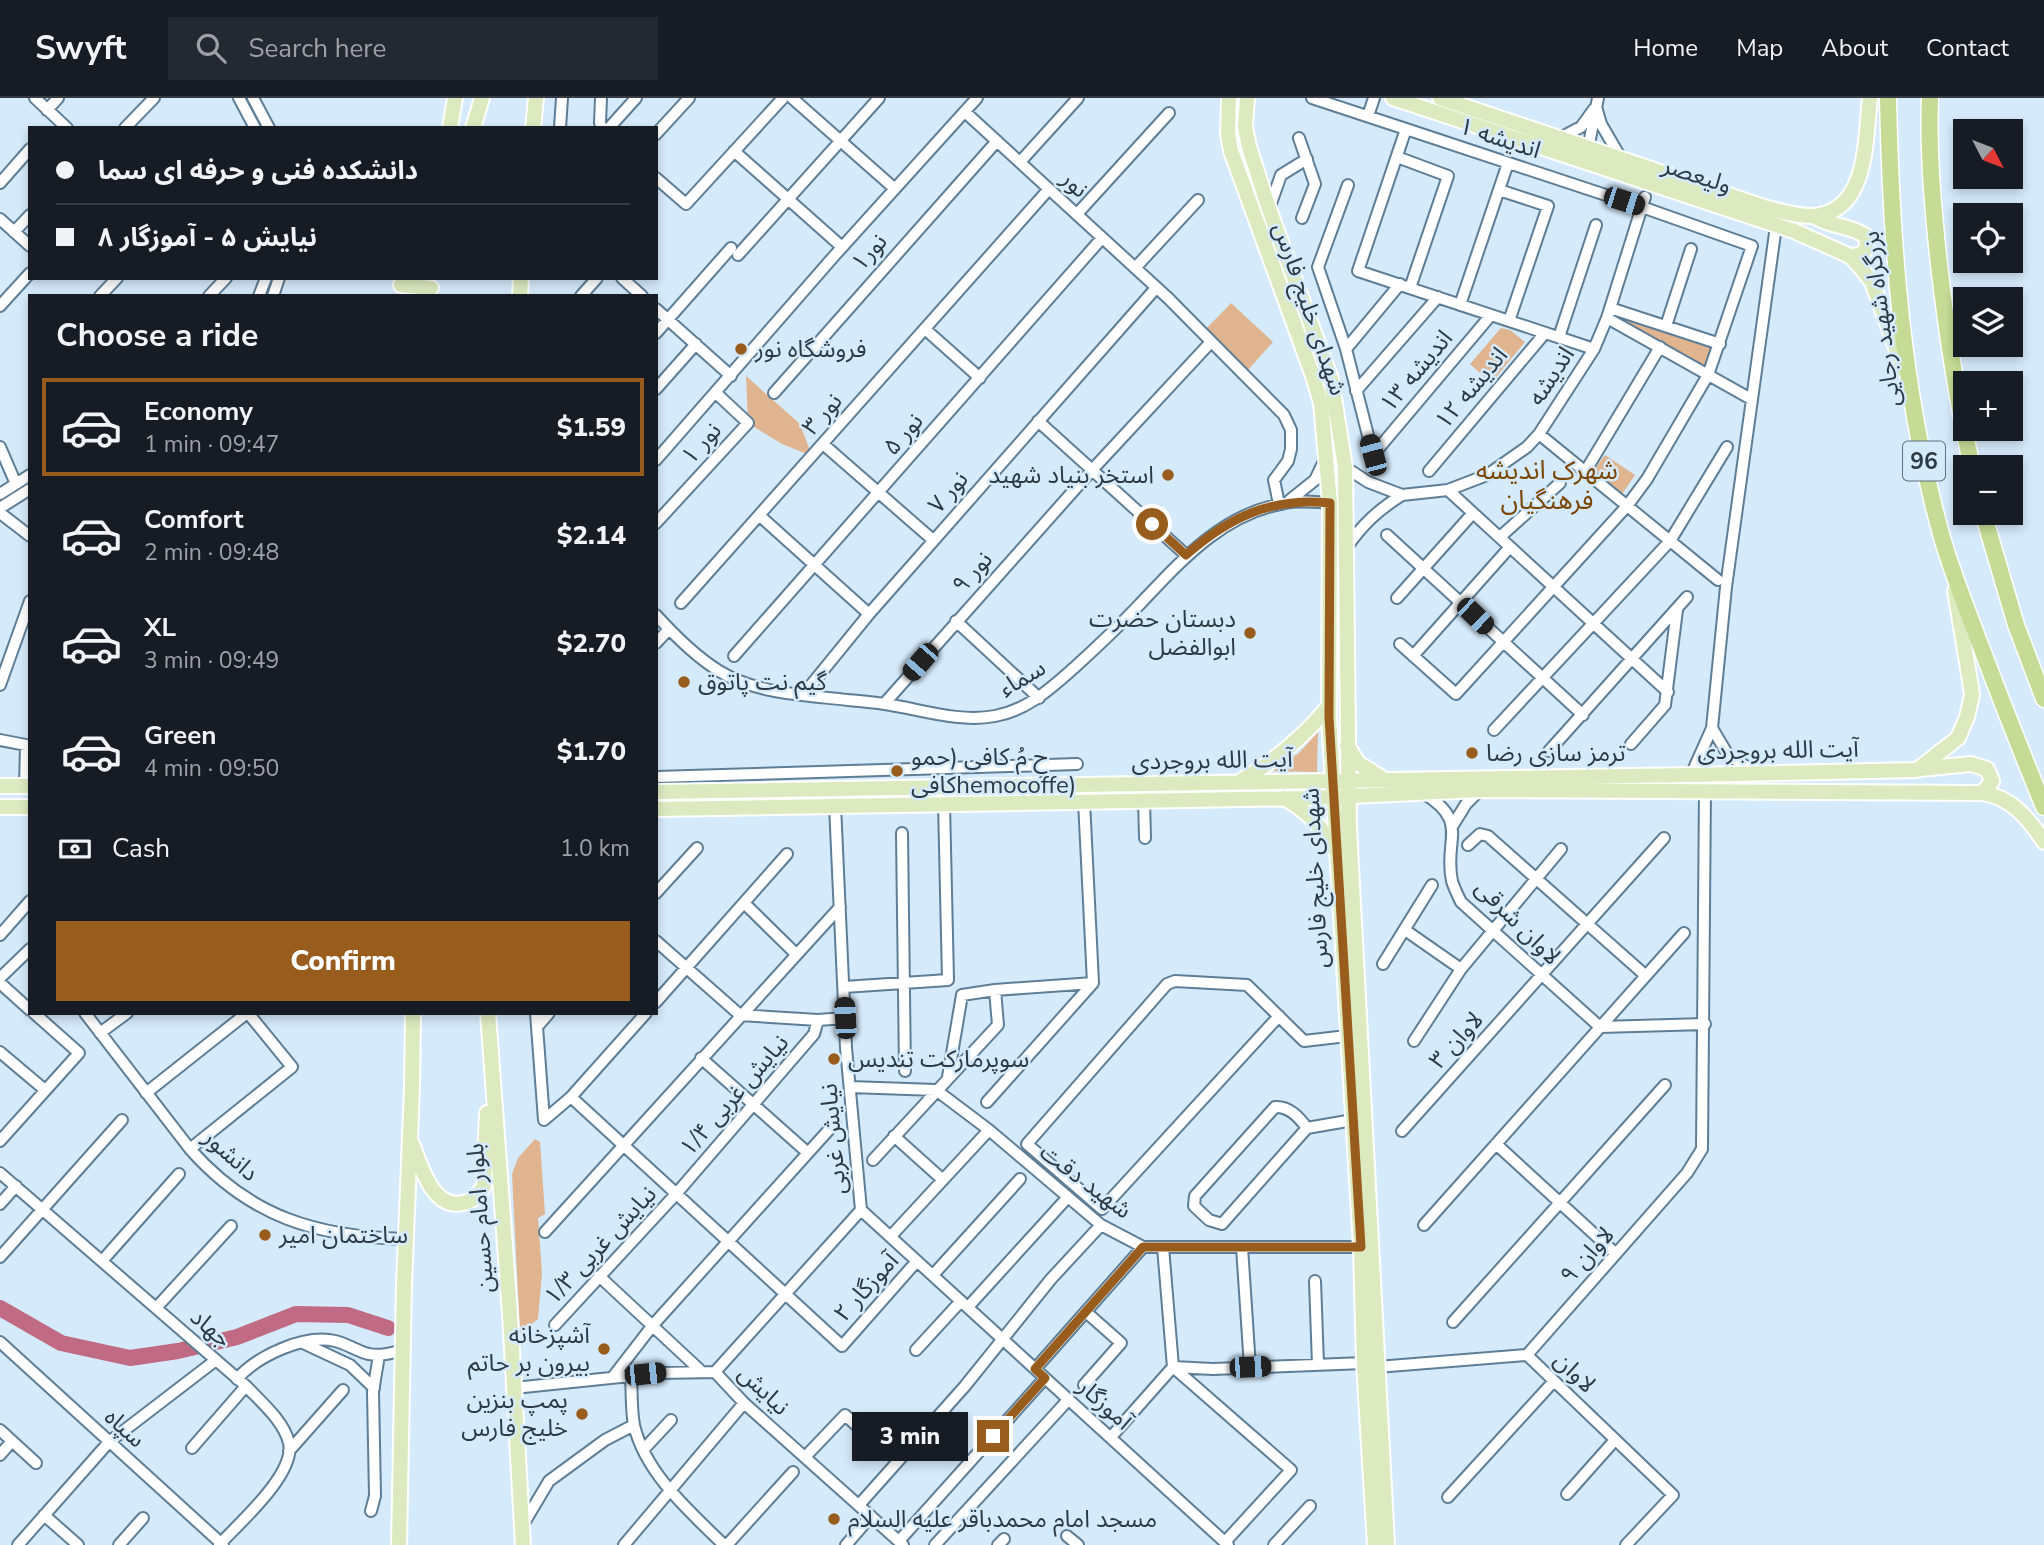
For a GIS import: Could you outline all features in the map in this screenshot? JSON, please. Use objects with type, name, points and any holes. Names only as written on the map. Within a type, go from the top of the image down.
[{"type":"highway","name":"بزرگراه شهید رجایی","points":[[1888,98],[1889,181],[1897,285],[1909,383],[1926,474],[1950,565],[2044,807]]},
{"type":"highway","name":"96","points":[[1930,98],[1932,194],[1945,314],[1969,455]]},
{"type":"highway","points":[[1987,525],[2017,625],[2044,699]]},
{"type":"main road","points":[[450,126],[455,98]]},
{"type":"main road","points":[[474,126],[482,98]]},
{"type":"main road","points":[[533,126],[536,98]]},
{"type":"main road","name":"شهدای خلیج فارس","points":[[1229,98],[1228,134],[1231,151],[1313,376],[1321,404],[1327,455],[1330,503],[1329,706],[1332,780],[1353,1120],[1360,1150],[1361,1247],[1381,1539]]},
{"type":"main road","name":"شهدای خلیج فارس","points":[[1247,98],[1245,127],[1249,148],[1331,379],[1345,467],[1348,796],[1370,1365]]},
{"type":"main road","name":"ولیعصر","points":[[1393,98],[1586,155],[1622,160],[1764,207],[1794,215],[1814,216],[1823,222],[1858,230],[1866,236],[1866,251],[1859,256],[1850,256]]},
{"type":"main road","name":"ولیعصر","points":[[1440,98],[1558,139],[1636,179],[1824,243],[1850,256],[1872,282],[1909,383]]},
{"type":"main road","points":[[1814,216],[1829,212],[1844,203],[1854,190],[1860,177],[1870,98]]},
{"type":"main road","points":[[401,285],[431,287]]},
{"type":"main road","points":[[1917,770],[1958,738],[1972,695],[1950,565]]},
{"type":"main road","points":[[1237,783],[1275,758],[1300,737],[1329,706]]},
{"type":"main road","points":[[1347,744],[1358,763],[1383,779]]},
{"type":"main road","name":"آیت الله بروجردی","points":[[658,792],[1758,774],[1917,770],[1971,764],[1987,769],[1992,781],[1983,793]]},
{"type":"main road","points":[[1303,781],[1306,789],[1303,798]]},
{"type":"main road","points":[[0,786],[27,786]]},
{"type":"main road","name":"آیت الله بروجردی","points":[[658,809],[1303,798],[1480,790],[1983,793],[1998,795],[2016,808],[2044,842]]},
{"type":"main road","points":[[1349,828],[1365,803],[1387,795]]},
{"type":"main road","points":[[1282,798],[1302,808],[1318,823],[1336,853]]},
{"type":"main road","points":[[0,807],[28,807]]},
{"type":"main road","points":[[398,1545],[413,1015]]},
{"type":"main road","name":"بلوار امام حسین","points":[[488,1015],[523,1545]]},
{"type":"main road","points":[[410,1139],[432,1188],[440,1198],[461,1204],[482,1191],[485,1180],[490,1036]]},
{"type":"street","points":[[35,98],[65,126]]},
{"type":"street","points":[[47,110],[58,98]]},
{"type":"street","points":[[127,126],[155,98]]},
{"type":"street","points":[[239,98],[255,126]]},
{"type":"street","points":[[253,98],[268,126]]},
{"type":"street","points":[[560,126],[562,98]]},
{"type":"street","points":[[601,98],[601,126]]},
{"type":"street","points":[[611,126],[636,98]]},
{"type":"street","points":[[658,132],[689,98]]},
{"type":"street","points":[[658,180],[686,204],[783,98]]},
{"type":"street","points":[[792,98],[895,189]]},
{"type":"street","points":[[658,331],[788,199],[879,98]]},
{"type":"street","points":[[658,458],[842,247],[977,98]]},
{"type":"street","points":[[1020,162],[1078,98]]},
{"type":"street","name":"اندیشه ۱","points":[[1312,98],[1508,163],[1644,202],[1752,246],[1720,344]]},
{"type":"street","points":[[1368,116],[1374,98]]},
{"type":"street","points":[[1586,155],[1597,102]]},
{"type":"street","points":[[1558,139],[1581,127],[1597,102]]},
{"type":"street","points":[[1597,102],[1601,124],[1622,160]]},
{"type":"street","name":"نور","points":[[965,111],[1156,288],[1284,415],[1292,438],[1288,461],[1274,480],[1284,503]]},
{"type":"street","points":[[1077,214],[1169,113]]},
{"type":"street","points":[[51,126],[57,119]]},
{"type":"street","points":[[1346,349],[1405,286],[1448,176],[1397,158],[1406,129]]},
{"type":"street","points":[[1298,138],[1315,184],[1302,218]]},
{"type":"street","name":"نور۱","points":[[774,393],[996,141]]},
{"type":"street","points":[[0,183],[28,151]]},
{"type":"street","points":[[734,151],[842,247]]},
{"type":"street","name":"اندیشه","points":[[1345,467],[1368,482],[1402,495],[1448,491],[1475,482],[1504,465],[1539,434],[1594,349],[1359,271],[1397,158]]},
{"type":"street","points":[[1269,209],[1281,175],[1307,159]]},
{"type":"street","points":[[1460,304],[1508,163]]},
{"type":"street","points":[[1636,179],[1644,202]]},
{"type":"street","points":[[1348,185],[1318,267],[1346,349],[1356,391]]},
{"type":"street","points":[[1594,349],[1609,313],[1644,202],[1660,187]]},
{"type":"street","name":"نور ۳","points":[[681,604],[1049,189]]},
{"type":"street","points":[[1499,190],[1548,206],[1509,321]]},
{"type":"street","points":[[1135,268],[1198,200]]},
{"type":"street","points":[[14,232],[28,217]]},
{"type":"street","points":[[0,219],[28,244]]},
{"type":"street","points":[[1559,337],[1596,225]]},
{"type":"street","points":[[1691,775],[1712,728],[1726,587],[1776,226]]},
{"type":"street","name":"نور ۵","points":[[734,656],[1102,238]]},
{"type":"street","points":[[1666,326],[1691,249]]},
{"type":"street","points":[[0,306],[28,275]]},
{"type":"street","points":[[102,294],[115,280]]},
{"type":"street","points":[[211,294],[224,280]]},
{"type":"street","points":[[584,294],[595,280]]},
{"type":"street","points":[[624,280],[638,294]]},
{"type":"street","name":"نور ۷","points":[[803,695],[933,540],[1156,288]]},
{"type":"street","points":[[1356,391],[1438,297]]},
{"type":"street","points":[[658,311],[731,376]]},
{"type":"street","points":[[1400,644],[1456,694],[1627,506],[1647,479],[1708,375],[1720,344],[1666,326],[1609,313]]},
{"type":"street","points":[[1609,313],[1660,347],[1751,399]]},
{"type":"street","name":"اندیشه ۱۳","points":[[1356,391],[1373,455],[1491,315]]},
{"type":"street","points":[[925,330],[980,378]]},
{"type":"street","name":"اندیشه ۱۲","points":[[1429,471],[1545,332]]},
{"type":"street","name":"نور ۹","points":[[884,704],[1092,470],[1210,343]]},
{"type":"street","points":[[658,387],[696,344]]},
{"type":"street","points":[[1585,472],[1660,347]]},
{"type":"street","name":"نور ۱","points":[[658,521],[748,423],[716,393]]},
{"type":"street","points":[[1038,421],[1186,555]]},
{"type":"street","points":[[1539,434],[1718,580]]},
{"type":"street","points":[[824,444],[933,540]]},
{"type":"street","points":[[0,447],[16,484]]},
{"type":"street","points":[[1494,730],[1670,541],[1727,447]]},
{"type":"street","points":[[1284,503],[1315,480],[1327,455]]},
{"type":"street","points":[[0,494],[28,476]]},
{"type":"street","points":[[1500,537],[1560,483]]},
{"type":"street","points":[[28,490],[0,510],[28,534]]},
{"type":"street","points":[[1448,491],[1668,692]]},
{"type":"street","name":"اندیشه","points":[[1347,547],[1361,527],[1378,510],[1402,495]]},
{"type":"street","name":"سماء","points":[[658,617],[693,652],[720,672],[758,687],[884,704],[947,716],[977,718],[1009,713],[1039,698],[1098,645],[1186,555],[1229,522],[1284,503],[1347,503]]},
{"type":"street","points":[[1396,598],[1473,513]]},
{"type":"street","points":[[760,516],[869,614]]},
{"type":"street","points":[[1387,535],[1583,715]]},
{"type":"street","points":[[1413,656],[1510,547]]},
{"type":"street","points":[[1549,751],[1687,597]]},
{"type":"street","points":[[0,685],[28,607]]},
{"type":"street","points":[[1631,744],[1665,705],[1677,609]]},
{"type":"street","points":[[956,621],[1039,698]]},
{"type":"street","points":[[658,641],[669,629]]},
{"type":"street","points":[[1712,728],[1728,755],[1758,774]]},
{"type":"street","points":[[0,740],[28,742],[27,786]]},
{"type":"street","points":[[658,777],[1077,764]]},
{"type":"street","points":[[1030,766],[1031,786]]},
{"type":"street","points":[[825,772],[836,789]]},
{"type":"street","points":[[810,790],[825,772]]},
{"type":"street","points":[[668,776],[682,791]]},
{"type":"street","points":[[1453,825],[1466,804],[1480,790]]},
{"type":"street","name":"لاوان ۹","points":[[1527,1355],[1678,1184],[1702,1149],[1705,790]]},
{"type":"street","points":[[1423,793],[1441,805],[1453,825]]},
{"type":"street","points":[[1144,800],[1145,838]]},
{"type":"street","points":[[987,1102],[1093,983],[1084,801]]},
{"type":"street","points":[[844,987],[948,980],[944,803]]},
{"type":"street","name":"نیایش غربی","points":[[715,1372],[860,1210],[845,1018],[835,805]]},
{"type":"street","name":"لاوان شرقی","points":[[1453,825],[1452,881],[1461,902],[1600,1027]]},
{"type":"street","points":[[902,832],[905,1071]]},
{"type":"street","points":[[1468,845],[1480,834],[1488,835],[1645,975]]},
{"type":"street","name":"لاوان ۳","points":[[1402,1131],[1664,838]]},
{"type":"street","points":[[658,891],[697,848]]},
{"type":"street","points":[[1414,1041],[1491,929],[1561,849]]},
{"type":"street","points":[[658,1000],[787,854]]},
{"type":"street","points":[[1383,964],[1432,885]]},
{"type":"street","points":[[0,935],[28,903]]},
{"type":"street","points":[[744,903],[796,954]]},
{"type":"street","points":[[545,1232],[840,907]]},
{"type":"street","points":[[1405,930],[1461,969]]},
{"type":"street","points":[[1424,1225],[1684,933]]},
{"type":"street","points":[[658,943],[740,1015],[818,1020],[845,1018]]},
{"type":"street","points":[[0,978],[28,951]]},
{"type":"street","points":[[1279,1016],[1102,1209],[1027,1144],[1167,984],[1175,981],[1247,985],[1279,1016],[1304,1041],[1348,1036]]},
{"type":"street","points":[[0,983],[28,1008]]},
{"type":"street","points":[[948,1077],[962,995],[1093,983]]},
{"type":"street","points":[[873,1160],[998,1024],[995,990]]},
{"type":"street","points":[[0,1141],[79,1053],[36,1015]]},
{"type":"street","name":"دانشور","points":[[86,1015],[190,1149],[216,1175],[242,1195],[312,1229],[347,1236],[405,1239]]},
{"type":"street","points":[[100,1033],[124,1015]]},
{"type":"street","points":[[146,1093],[245,1015]]},
{"type":"street","points":[[190,1149],[292,1067],[250,1015]]},
{"type":"street","points":[[536,1015],[544,1120],[571,1097],[644,1015]]},
{"type":"street","points":[[537,1027],[548,1015]]},
{"type":"street","name":"نیایش غربی ۱/۴","points":[[676,1194],[814,1034],[818,1020]]},
{"type":"street","points":[[1600,1027],[1705,1024]]},
{"type":"street","points":[[0,1052],[45,1090]]},
{"type":"street","points":[[701,1058],[808,1153]]},
{"type":"street","points":[[1453,1321],[1665,1085]]},
{"type":"street","points":[[850,1087],[936,1090]]},
{"type":"street","name":"شهید دقت","points":[[936,1090],[989,1130],[1101,1225],[1143,1247],[1361,1247]]},
{"type":"street","points":[[571,1097],[785,1293]]},
{"type":"street","points":[[1307,1128],[1290,1111],[1275,1107],[1195,1196],[1194,1206],[1209,1220],[1222,1224],[1307,1128],[1353,1120]]},
{"type":"street","points":[[0,1257],[122,1120]]},
{"type":"street","points":[[612,1378],[653,1325],[835,1123]]},
{"type":"street","points":[[891,1236],[989,1130]]},
{"type":"street","points":[[894,1136],[943,1180]]},
{"type":"street","points":[[1496,1144],[1616,1254]]},
{"type":"street","name":"جهاد","points":[[0,1172],[246,1386],[273,1415],[289,1443],[289,1451]]},
{"type":"street","points":[[102,1261],[179,1174]]},
{"type":"street","points":[[933,1275],[1020,1179]]},
{"type":"street","points":[[0,1204],[16,1186]]},
{"type":"street","name":"نیایش غربی ۱/۳","points":[[555,1325],[676,1194]]},
{"type":"street","points":[[916,1350],[965,1304],[1067,1198]]},
{"type":"street","name":"آموزگار","points":[[860,1210],[1226,1544]]},
{"type":"street","points":[[859,1506],[932,1423],[1051,1279],[1101,1225]]},
{"type":"street","points":[[156,1308],[231,1226]]},
{"type":"street","points":[[1035,1369],[1143,1247]]},
{"type":"street","points":[[1163,1247],[1173,1367],[1291,1470],[1226,1544]]},
{"type":"street","points":[[1241,1247],[1250,1367]]},
{"type":"street","name":"آموزگار ۲","points":[[785,1293],[842,1346],[918,1261]]},
{"type":"street","points":[[599,1276],[702,1372]]},
{"type":"street","points":[[1315,1281],[1318,1364]]},
{"type":"street","points":[[1084,1385],[1121,1343],[1086,1312]]},
{"type":"street","points":[[237,1379],[245,1369],[266,1356],[318,1340],[329,1340],[362,1353],[379,1355],[403,1350]]},
{"type":"street","name":"سپاه","points":[[0,1342],[221,1544]]},
{"type":"street","points":[[303,1343],[350,1365],[374,1388]]},
{"type":"street","points":[[371,1511],[375,1496],[374,1388],[379,1355]]},
{"type":"street","name":"لاوان","points":[[1173,1367],[1213,1369],[1318,1364],[1370,1365],[1527,1355],[1673,1495],[1626,1545]]},
{"type":"street","points":[[18,1545],[109,1442],[213,1357]]},
{"type":"street","points":[[1111,1437],[1173,1367]]},
{"type":"street","points":[[1200,1391],[1213,1369]]},
{"type":"street","name":"نیایش","points":[[514,1388],[631,1376],[715,1372],[744,1403],[901,1543]]},
{"type":"street","points":[[631,1376],[634,1425],[644,1449],[669,1491],[725,1545],[793,1472]]},
{"type":"street","points":[[901,1543],[1045,1378]]},
{"type":"street","points":[[1448,1497],[1554,1381]]},
{"type":"street","points":[[192,1448],[246,1386]]},
{"type":"street","points":[[221,1544],[277,1481],[284,1471],[289,1451],[343,1390]]},
{"type":"street","points":[[935,1545],[1069,1399]]},
{"type":"street","points":[[624,1545],[744,1403]]},
{"type":"street","points":[[805,1457],[845,1415],[875,1442]]},
{"type":"street","points":[[644,1449],[671,1420]]},
{"type":"street","points":[[521,1528],[549,1481],[605,1440],[634,1425]]},
{"type":"street","points":[[0,1430],[36,1463]]},
{"type":"street","points":[[1567,1494],[1615,1440]]},
{"type":"street","points":[[0,1455],[12,1441]]},
{"type":"street","points":[[1274,1545],[1310,1506]]},
{"type":"street","points":[[44,1515],[78,1545]]},
{"type":"street","points":[[846,1545],[871,1516]]},
{"type":"street","points":[[119,1545],[143,1518]]},
{"type":"street","points":[[1067,1536],[1078,1545]]},
{"type":"shaded area","points":[[1231,303],[1273,342],[1248,370],[1206,329]]},
{"type":"shaded area","points":[[1625,315],[1711,347],[1706,370],[1623,321]]},
{"type":"shaded area","points":[[1501,328],[1510,330],[1525,342],[1491,383],[1470,364]]},
{"type":"shaded area","points":[[746,376],[800,424],[812,456],[782,444],[748,423]]},
{"type":"shaded area","points":[[1605,455],[1635,475],[1622,494],[1592,473]]},
{"type":"shaded area","points":[[1318,732],[1317,772],[1273,771],[1299,753]]},
{"type":"shaded area","points":[[535,1139],[540,1142],[545,1214],[538,1218],[542,1273],[538,1319],[520,1333],[512,1174],[518,1158]]},
{"type":"waterway","points":[[0,1308],[61,1343],[130,1358],[178,1351],[237,1337],[296,1314],[348,1315],[388,1328]]},
{"type":"place","name":"فروشگاه نور","points":[[741,349]]},
{"type":"place","name":"استخر بنیاد شهید","points":[[1168,475]]},
{"type":"place","name":"دبستان حضرت ابوالفضل","points":[[1250,633]]},
{"type":"place","name":"گیم نت پاتوق","points":[[684,682]]},
{"type":"place","name":"ترمز سازی رضا","points":[[1472,753]]},
{"type":"place","name":"حِ مُ کافی (حمو کافیhemocoffe)","points":[[897,771]]},
{"type":"place","name":"سوپرمارکت تندیس","points":[[834,1059]]},
{"type":"place","name":"ساختمان امیر","points":[[265,1235]]},
{"type":"place","name":"آشپزخانه بیرون بر حاتم","points":[[604,1349]]},
{"type":"place","name":"پمپ بنزین خلیج فارس","points":[[582,1414]]},
{"type":"place","name":"مسجد امام محمدباقر علیه السلام","points":[[834,1519]]},
{"type":"district","name":"شهرک اندیشه فرهنگیان","points":[[1547,485]]},
{"type":"route","points":[[993,1436],[1045,1378],[1035,1369],[1143,1247],[1361,1247],[1329,717],[1330,503],[1288,502],[1252,512],[1229,522],[1186,555],[1152,524]]}]
